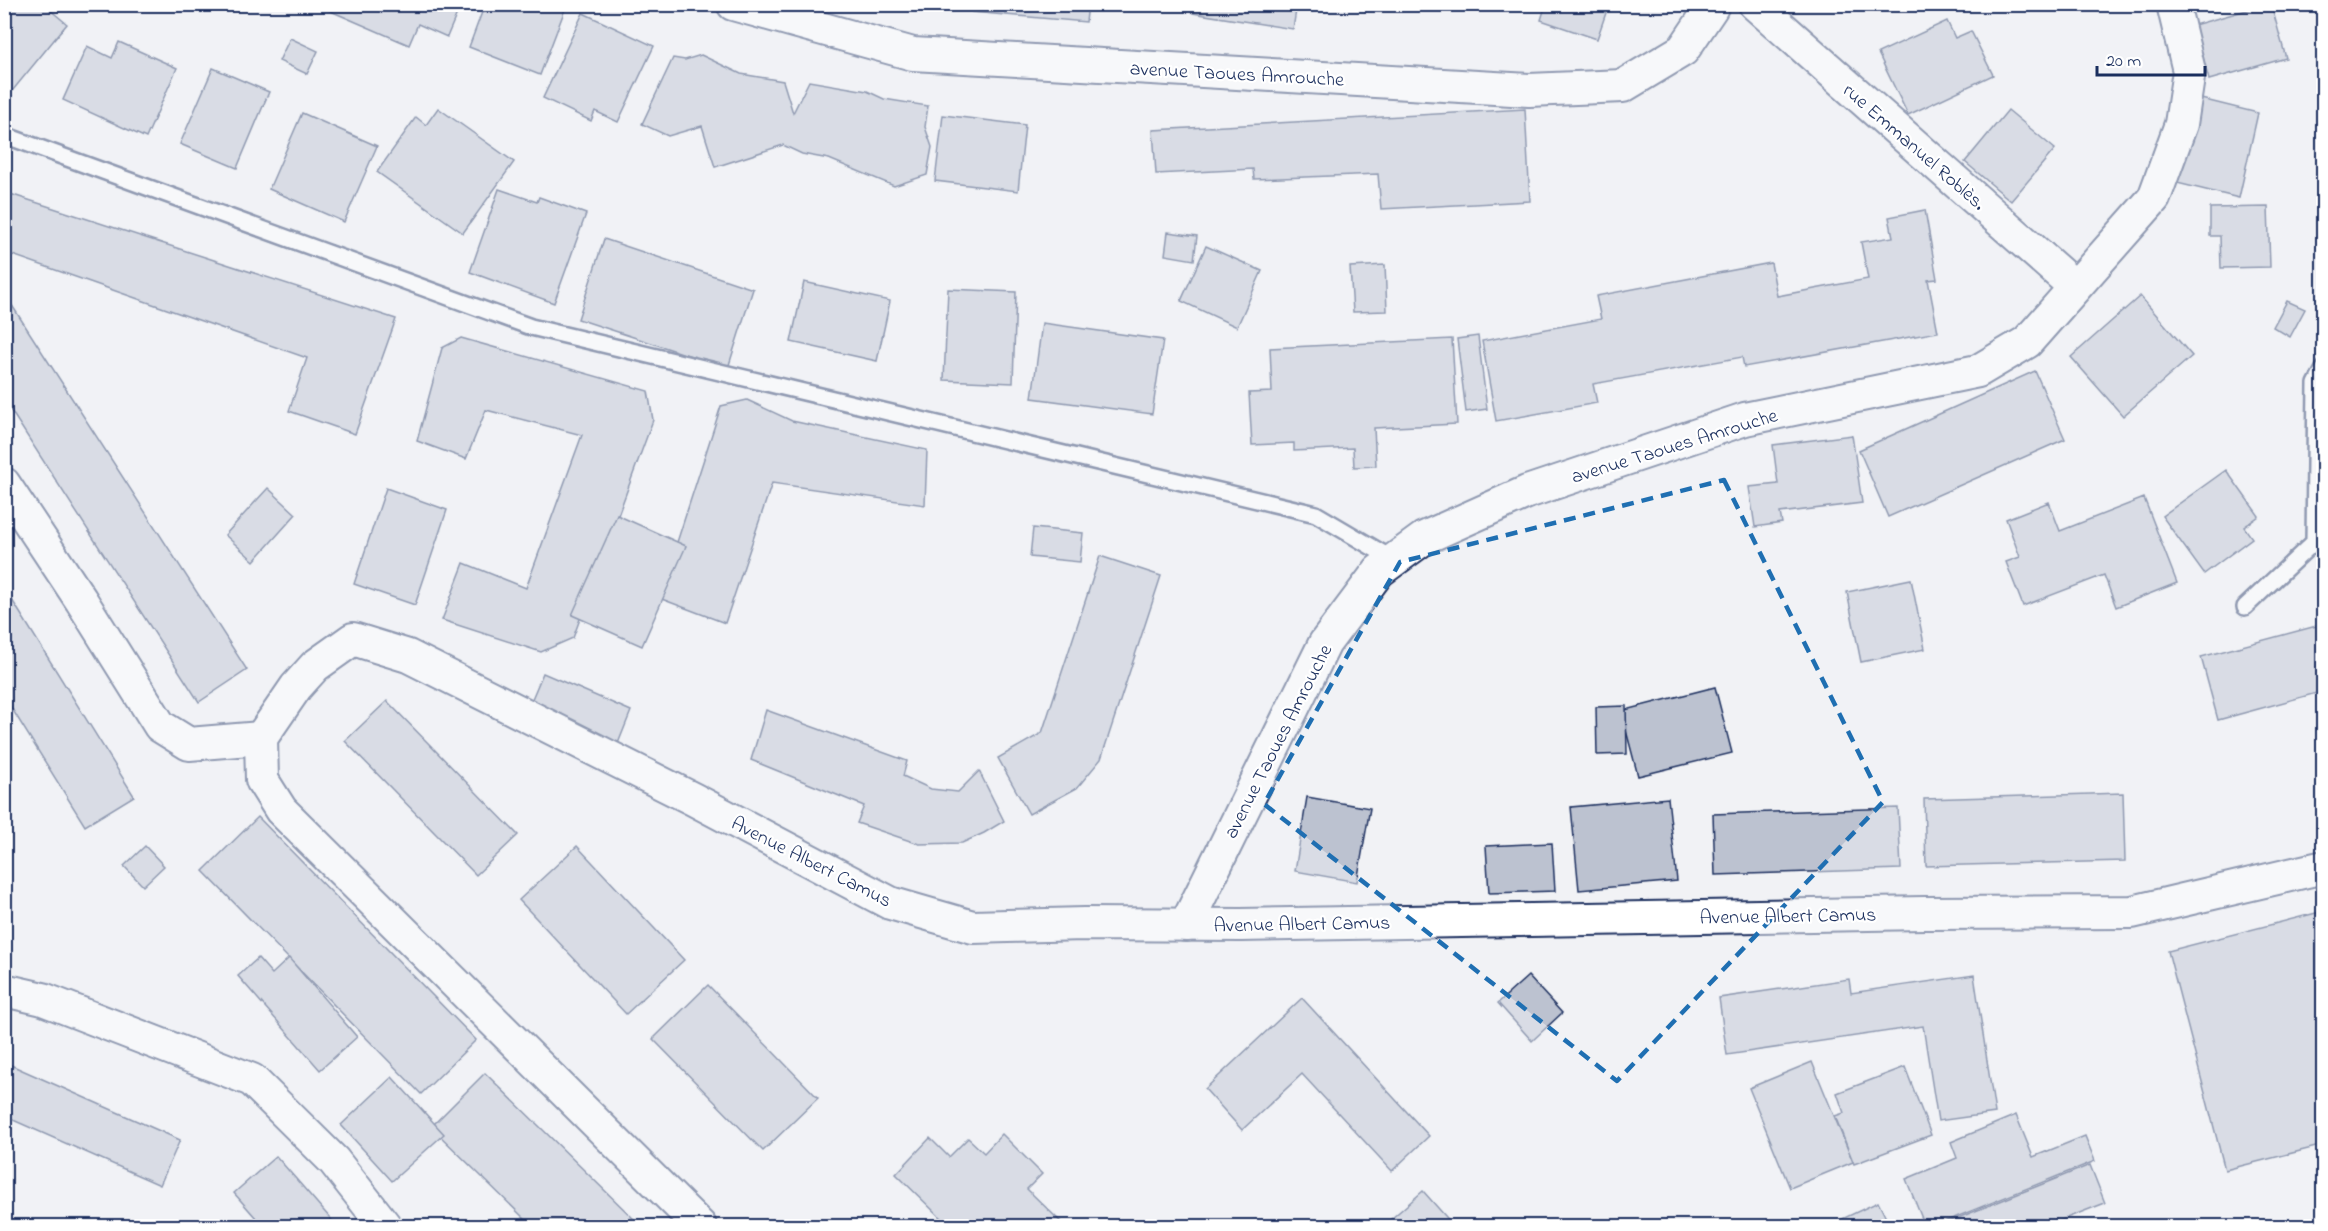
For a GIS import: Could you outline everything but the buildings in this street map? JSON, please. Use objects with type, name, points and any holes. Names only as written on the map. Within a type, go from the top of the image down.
[{"type":"street","name":"avenue Taoues Amrouche","points":[[733,4],[913,54],[1529,90],[1623,86],[1683,50],[1712,7],[1711,4]]},
{"type":"street","name":"rue Emmanuel Roblès.","points":[[1755,4],[2075,287]]},
{"type":"street","name":"avenue Taoues Amrouche","points":[[1186,924],[1325,643],[1379,571],[1424,538],[1527,492],[1745,419],[1978,371],[2027,342],[2154,198],[2181,124],[2189,71],[2173,4]]},
{"type":"street","points":[[4,484],[81,600],[159,726],[189,744],[261,738],[262,780],[281,810],[700,1227]]},
{"type":"street","name":"Avenue Albert Camus","points":[[261,738],[296,687],[315,666],[354,639],[408,656],[693,799],[890,903],[973,927],[1912,913],[2132,912],[2324,867]]},
{"type":"street","points":[[4,990],[43,999],[252,1080],[334,1161],[385,1227]]},
{"type":"lane","points":[[4,135],[531,327],[1316,514],[1394,560]]},
{"type":"lane","points":[[2245,607],[2314,542],[2316,384],[2324,369]]},
{"type":"highlighted area","points":[[1724,480],[1883,802],[1617,1081],[1264,804],[1400,562]]}]
